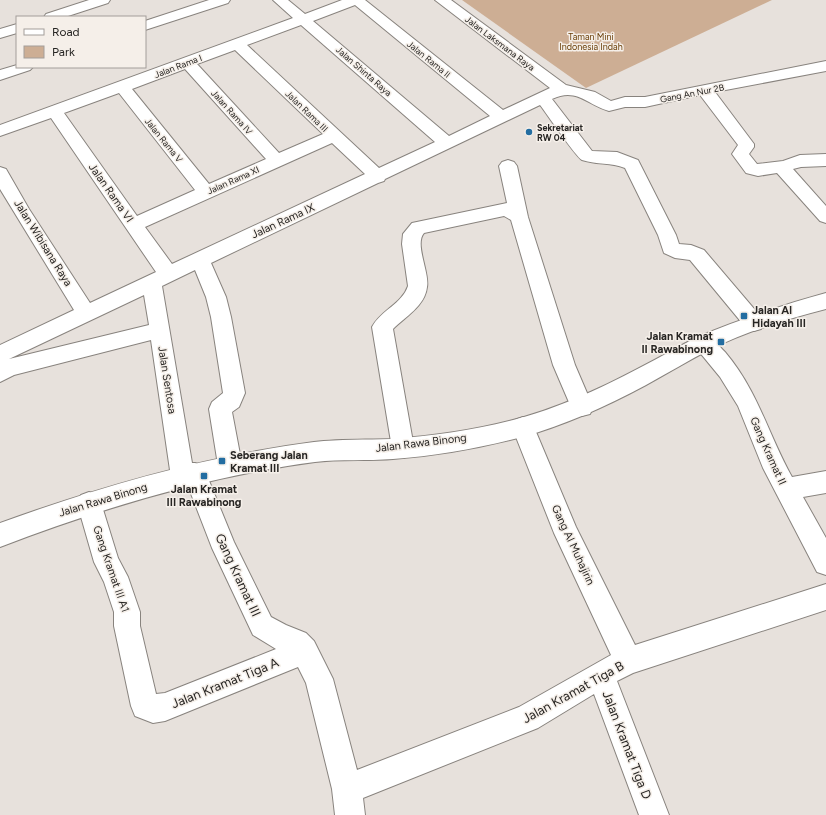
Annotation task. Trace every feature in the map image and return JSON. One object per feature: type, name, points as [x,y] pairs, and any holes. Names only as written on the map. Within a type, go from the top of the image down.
[{"type":"street","points":[[54,16],[103,0]]},
{"type":"street","points":[[146,26],[223,0]]},
{"type":"street","name":"Jalan Shinta Raya","points":[[280,0],[447,143]]},
{"type":"street","name":"Jalan Rama I","points":[[0,131],[356,0]]},
{"type":"street","name":"Jalan Rama II","points":[[356,0],[501,118]]},
{"type":"street","name":"Jalan Laksmana Raya","points":[[442,0],[560,88]]},
{"type":"street","points":[[0,33],[16,28]]},
{"type":"street","name":"Jalan Rama III","points":[[237,44],[378,177]]},
{"type":"street","name":"Jalan Rama IV","points":[[188,63],[276,161]]},
{"type":"street","name":"Gang An Nur 2B","points":[[560,88],[589,95],[609,106],[625,102],[645,102],[826,66]]},
{"type":"street","points":[[0,75],[22,68]]},
{"type":"street","name":"Jalan Rama V","points":[[122,87],[206,192]]},
{"type":"street","name":"Jalan Rama IX","points":[[0,354],[378,177],[543,98],[560,88]]},
{"type":"street","points":[[705,90],[746,144],[746,147],[740,154],[752,169],[758,170],[784,166],[800,161],[826,160]]},
{"type":"street","points":[[543,98],[586,155],[597,158],[617,158],[632,164],[667,235],[671,248],[691,252],[697,255],[754,323]]},
{"type":"street","name":"Jalan Rama VI","points":[[54,112],[132,225],[160,279]]},
{"type":"street","name":"Jalan Rama XI","points":[[132,225],[333,136]]},
{"type":"street","points":[[508,166],[519,217],[564,366],[582,407]]},
{"type":"street","points":[[784,166],[785,172],[826,217]]},
{"type":"street","name":"Jalan Wibisana Raya","points":[[0,173],[22,212],[87,314]]},
{"type":"street","points":[[403,448],[382,329],[383,326],[414,298],[418,286],[411,244],[412,234],[418,228],[507,209],[519,217]]},
{"type":"street","points":[[200,260],[216,297],[221,316],[234,393],[231,400],[220,409],[230,466]]},
{"type":"street","name":"Jalan Sentosa","points":[[160,279],[160,330],[189,475]]},
{"type":"street","name":"Jalan Rawa Binong","points":[[0,534],[89,503],[189,475],[230,466],[317,452],[403,448],[474,437],[523,427],[582,407],[615,392],[704,343],[754,323],[826,301]]},
{"type":"street","points":[[0,372],[8,368],[160,330]]},
{"type":"street","name":"Gang Kramat II","points":[[704,343],[728,371],[748,404],[771,461],[826,563]]},
{"type":"street","name":"Gang Al Muhajirin","points":[[523,427],[566,533],[628,661]]},
{"type":"street","name":"Gang Kramat III","points":[[189,475],[262,626],[280,637],[297,642],[304,651],[319,679],[347,789],[350,815]]},
{"type":"street","points":[[785,489],[826,482]]},
{"type":"street","name":"Gang Kramat III A1","points":[[89,503],[106,562],[115,577],[127,612],[127,626],[145,706]]},
{"type":"street","name":"Jalan Kramat Tiga B","points":[[347,789],[528,718],[600,675],[628,661],[826,597]]},
{"type":"street","name":"Jalan Kramat Tiga A","points":[[145,706],[153,709],[165,707],[304,651]]},
{"type":"street","name":"Jalan Kramat Tiga D","points":[[600,675],[654,815]]},
{"type":"green space","name":"Taman Mini Indonesia Indah","points":[[462,0],[772,0],[586,88]]},
{"type":"place","name":"Sekretariat RW 04","points":[[529,132]]},
{"type":"place","name":"Jalan Al Hidayah III","points":[[744,316]]},
{"type":"place","name":"Jalan Kramat II Rawabinong","points":[[721,342]]},
{"type":"place","name":"Seberang Jalan Kramat III","points":[[222,461]]},
{"type":"place","name":"Jalan Kramat III Rawabinong","points":[[204,476]]}]
